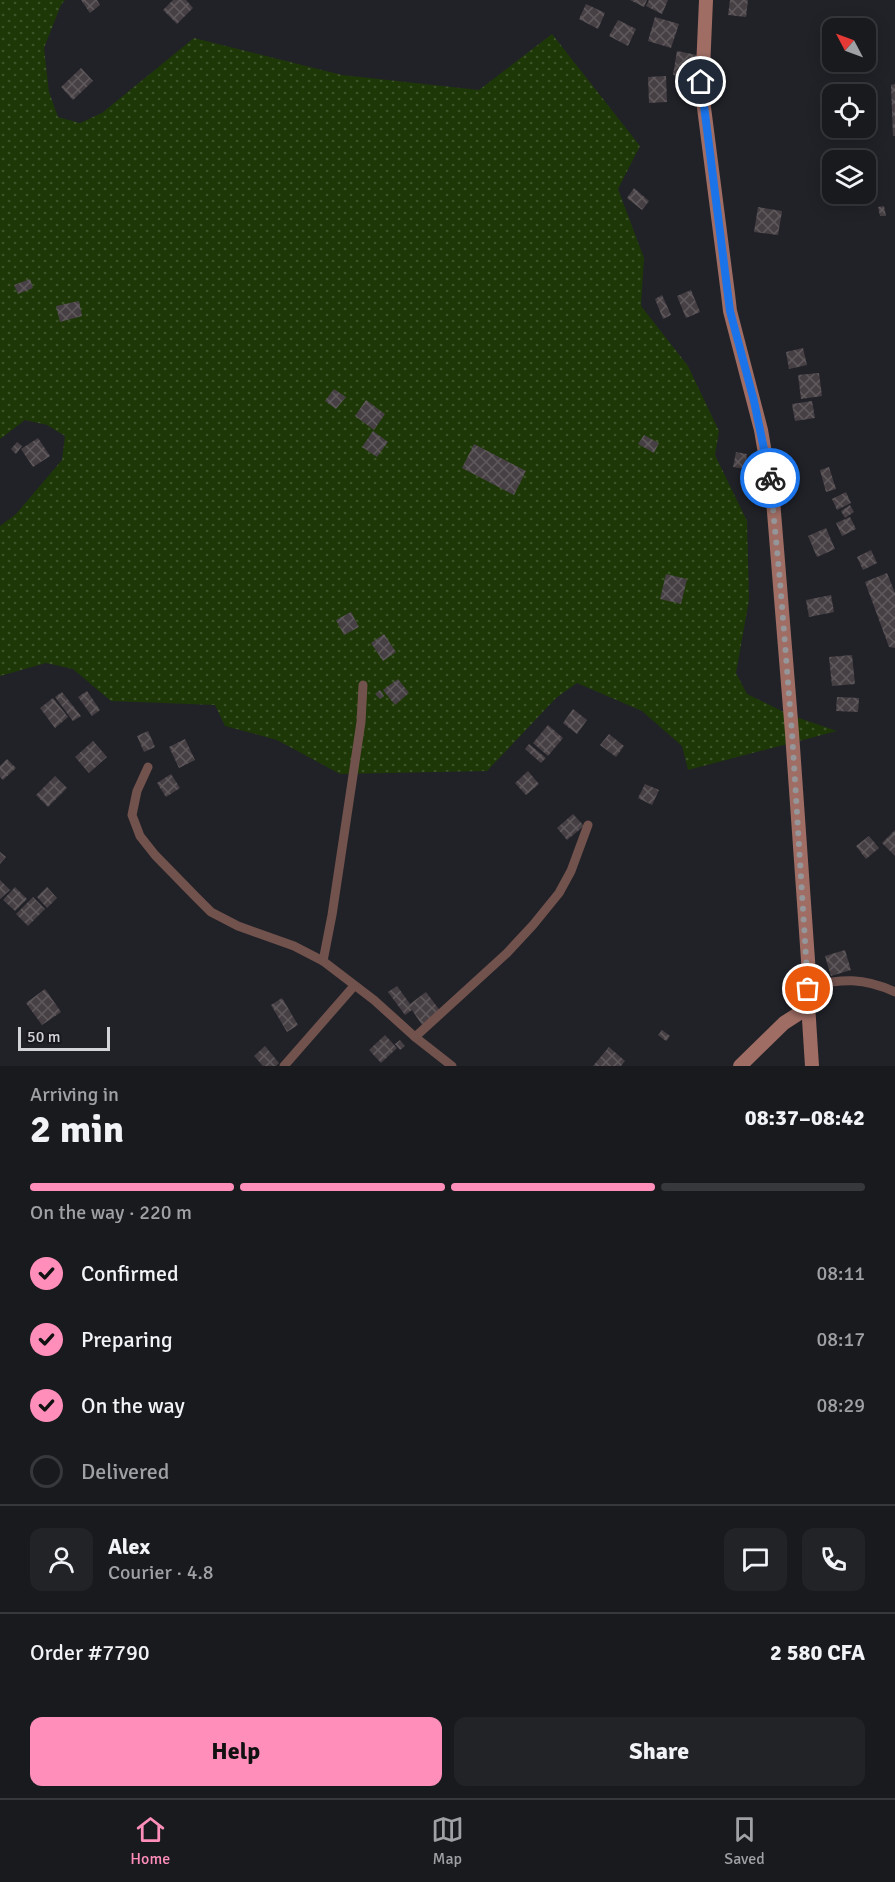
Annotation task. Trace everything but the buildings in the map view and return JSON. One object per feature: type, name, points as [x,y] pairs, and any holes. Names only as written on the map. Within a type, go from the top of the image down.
[{"type":"street","points":[[706,0],[702,92],[730,311],[761,430],[773,500],[792,733],[812,1066]]},
{"type":"street","points":[[323,961],[361,722],[363,685]]},
{"type":"street","points":[[148,767],[137,791],[132,815],[140,836],[155,855],[212,912],[238,926],[294,946],[323,961],[374,1000],[452,1066]]},
{"type":"street","points":[[415,1037],[501,958],[533,925],[559,892],[571,871],[588,825]]},
{"type":"street","points":[[808,986],[855,980],[875,983],[895,992]]},
{"type":"street","points":[[284,1066],[354,986]]},
{"type":"street","points":[[740,1066],[784,1023],[808,1007]]},
{"type":"green space","points":[[0,0],[65,0],[44,48],[49,92],[58,117],[80,123],[102,113],[194,38],[342,75],[479,90],[552,34],[640,146],[618,189],[644,258],[641,306],[688,366],[719,431],[715,455],[747,521],[749,600],[736,673],[747,694],[790,715],[837,731],[688,770],[682,746],[642,711],[577,683],[556,698],[487,771],[340,774],[277,740],[225,726],[215,705],[111,701],[73,669],[46,663],[0,676],[0,526],[16,514],[62,460],[65,436],[47,425],[25,420],[0,439]]},
{"type":"way so far","points":[[770,478],[792,733],[808,989]]},
{"type":"route","points":[[701,82],[730,311],[745,363],[770,478]]}]
